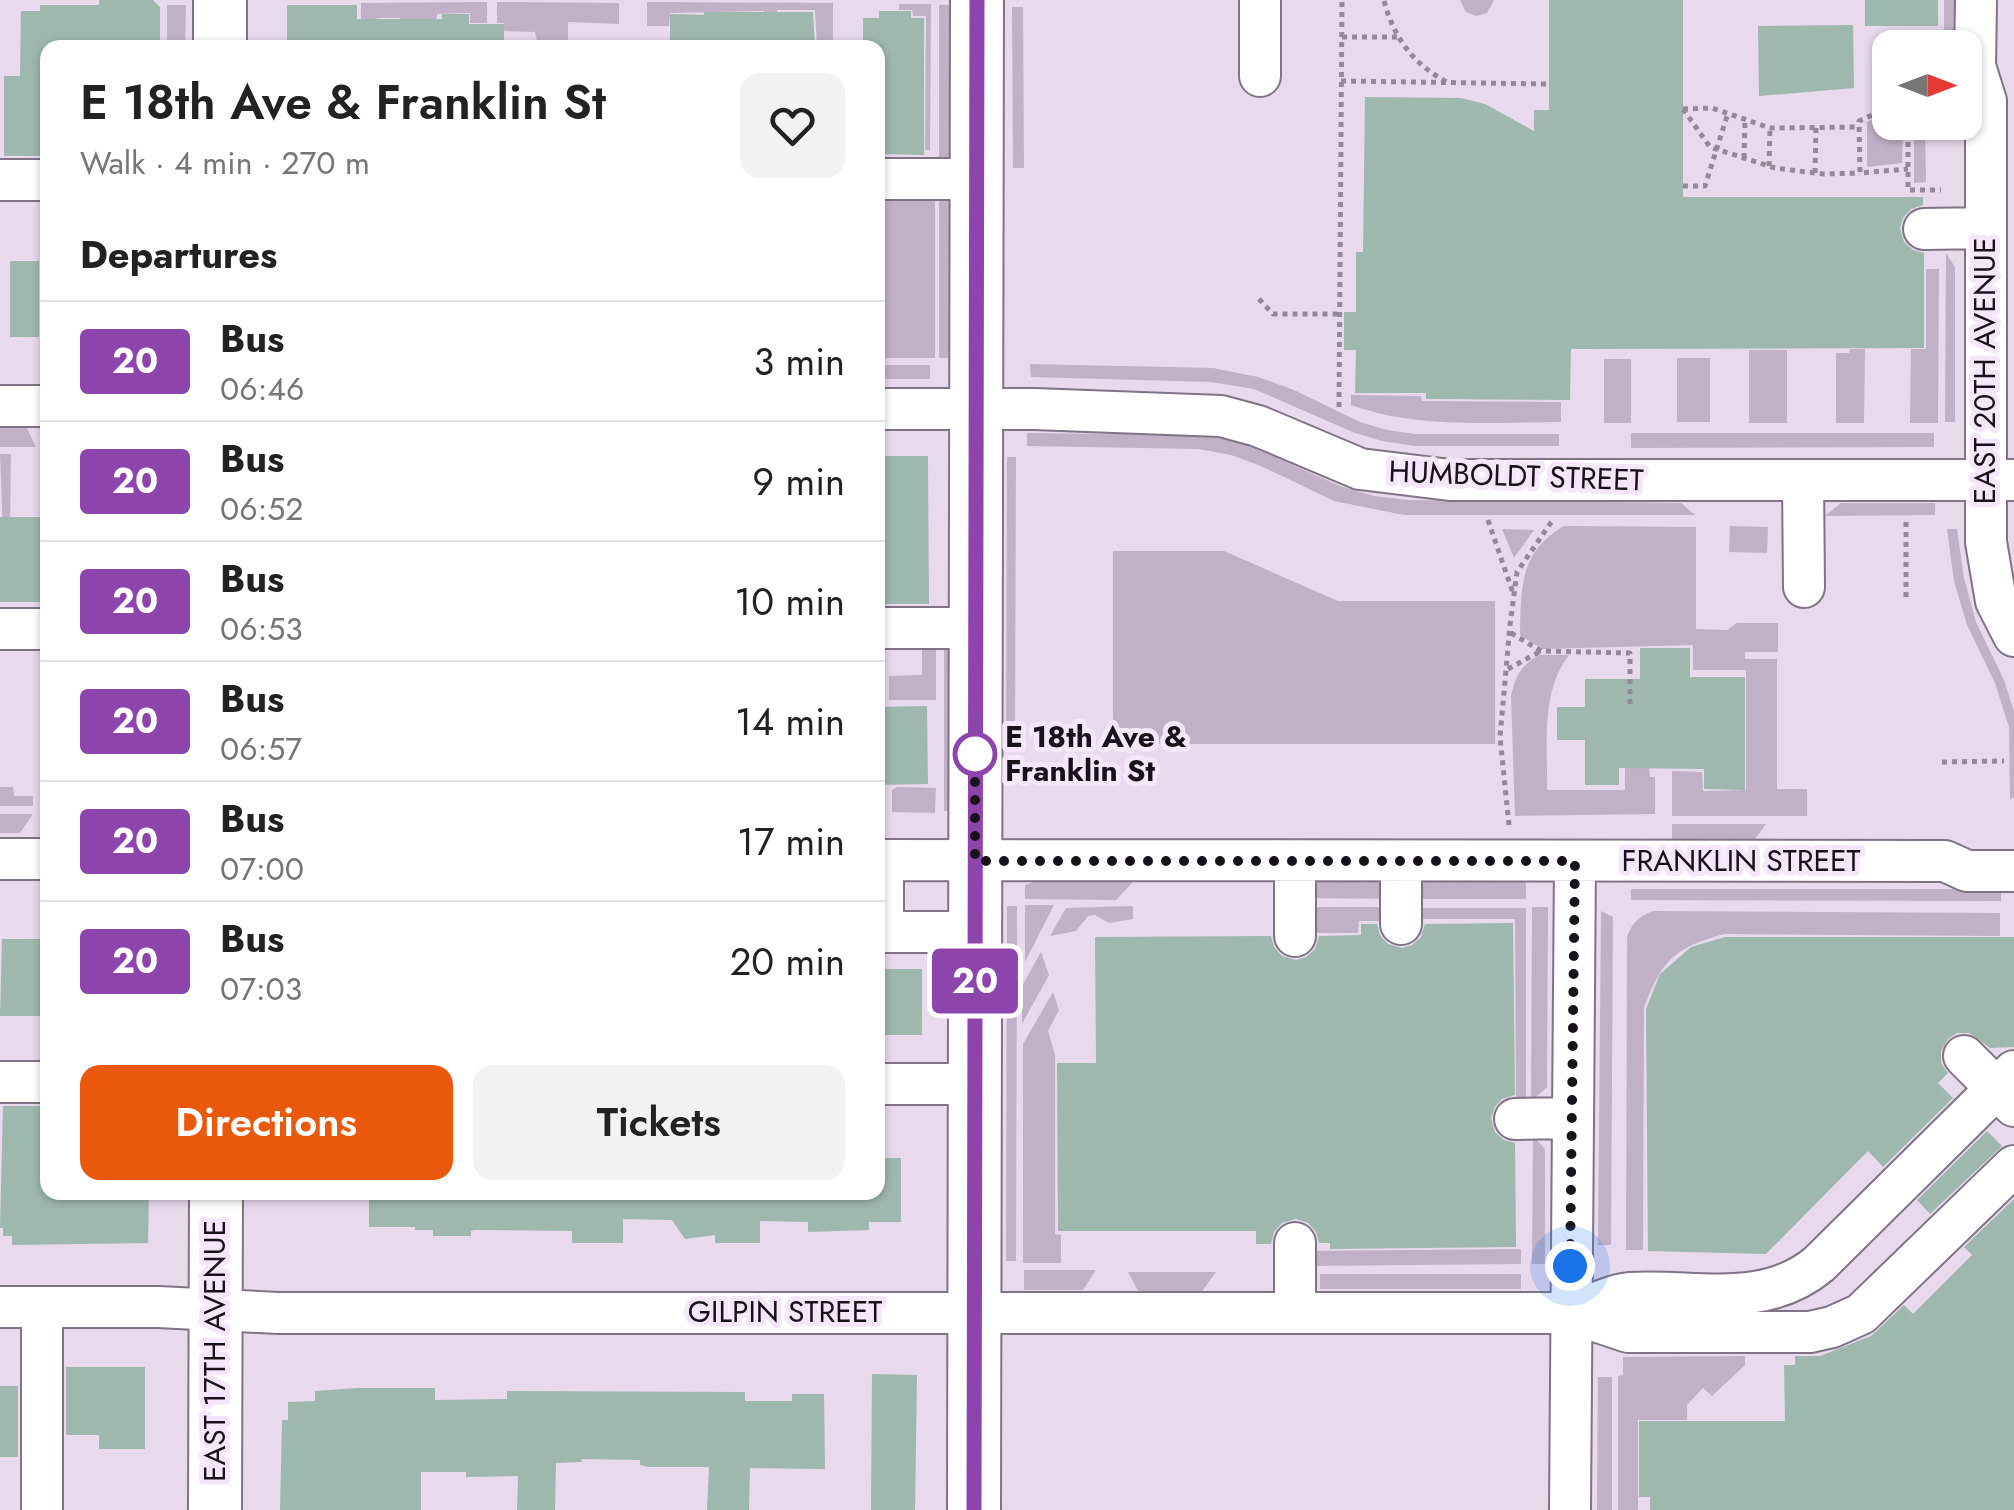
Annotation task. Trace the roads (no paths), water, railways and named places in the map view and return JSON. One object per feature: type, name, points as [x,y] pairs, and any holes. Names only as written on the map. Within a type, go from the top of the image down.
[{"type":"main road","points":[[220,0],[220,40]]},
{"type":"main road","points":[[974,1510],[977,0]]},
{"type":"main road","name":"EAST 17TH AVENUE","points":[[215,1510],[216,1200]]},
{"type":"street","points":[[1260,0],[1260,76]]},
{"type":"street","name":"EAST 20TH AVENUE","points":[[1976,0],[1975,66],[1986,101],[1985,238],[1999,480],[1989,571],[1996,601],[2014,636]]},
{"type":"street","name":"EAST 20TH AVENUE","points":[[1986,101],[1999,67],[1999,0]]},
{"type":"street","points":[[885,179],[976,179]]},
{"type":"street","points":[[0,180],[40,180]]},
{"type":"street","points":[[1924,238],[1985,238]]},
{"type":"street","points":[[0,406],[40,406]]},
{"type":"street","name":"HUMBOLDT STREET","points":[[885,409],[1221,416],[1258,426],[1360,469],[1450,480],[1999,480]]},
{"type":"street","points":[[1811,480],[1812,586]]},
{"type":"street","points":[[885,628],[976,628]]},
{"type":"street","points":[[0,629],[40,629]]},
{"type":"street","name":"FRANKLIN STREET","points":[[1945,862],[1967,847],[2014,847]]},
{"type":"street","points":[[0,859],[40,859]]},
{"type":"street","name":"FRANKLIN STREET","points":[[885,860],[1945,862],[1967,871],[2014,871]]},
{"type":"street","points":[[1295,861],[1295,936]]},
{"type":"street","points":[[1401,861],[1401,924]]},
{"type":"street","points":[[1570,1510],[1575,861]]},
{"type":"street","points":[[885,932],[975,932]]},
{"type":"street","points":[[1570,1313],[1626,1293],[1749,1294],[1784,1288],[1819,1264],[2008,1089],[1964,1056]]},
{"type":"street","points":[[0,1082],[40,1082]]},
{"type":"street","points":[[885,1084],[974,1084]]},
{"type":"street","points":[[1515,1119],[1571,1118]]},
{"type":"street","points":[[1570,1313],[1628,1332],[1810,1332],[1832,1328],[1860,1314],[2014,1166]]},
{"type":"street","points":[[1295,1244],[1295,1312]]},
{"type":"street","points":[[42,1307],[42,1510]]},
{"type":"street","name":"GILPIN STREET","points":[[0,1308],[278,1313],[1570,1313]]},
{"type":"place","name":"E 18th Ave & Franklin St","points":[[975,754]]}]
